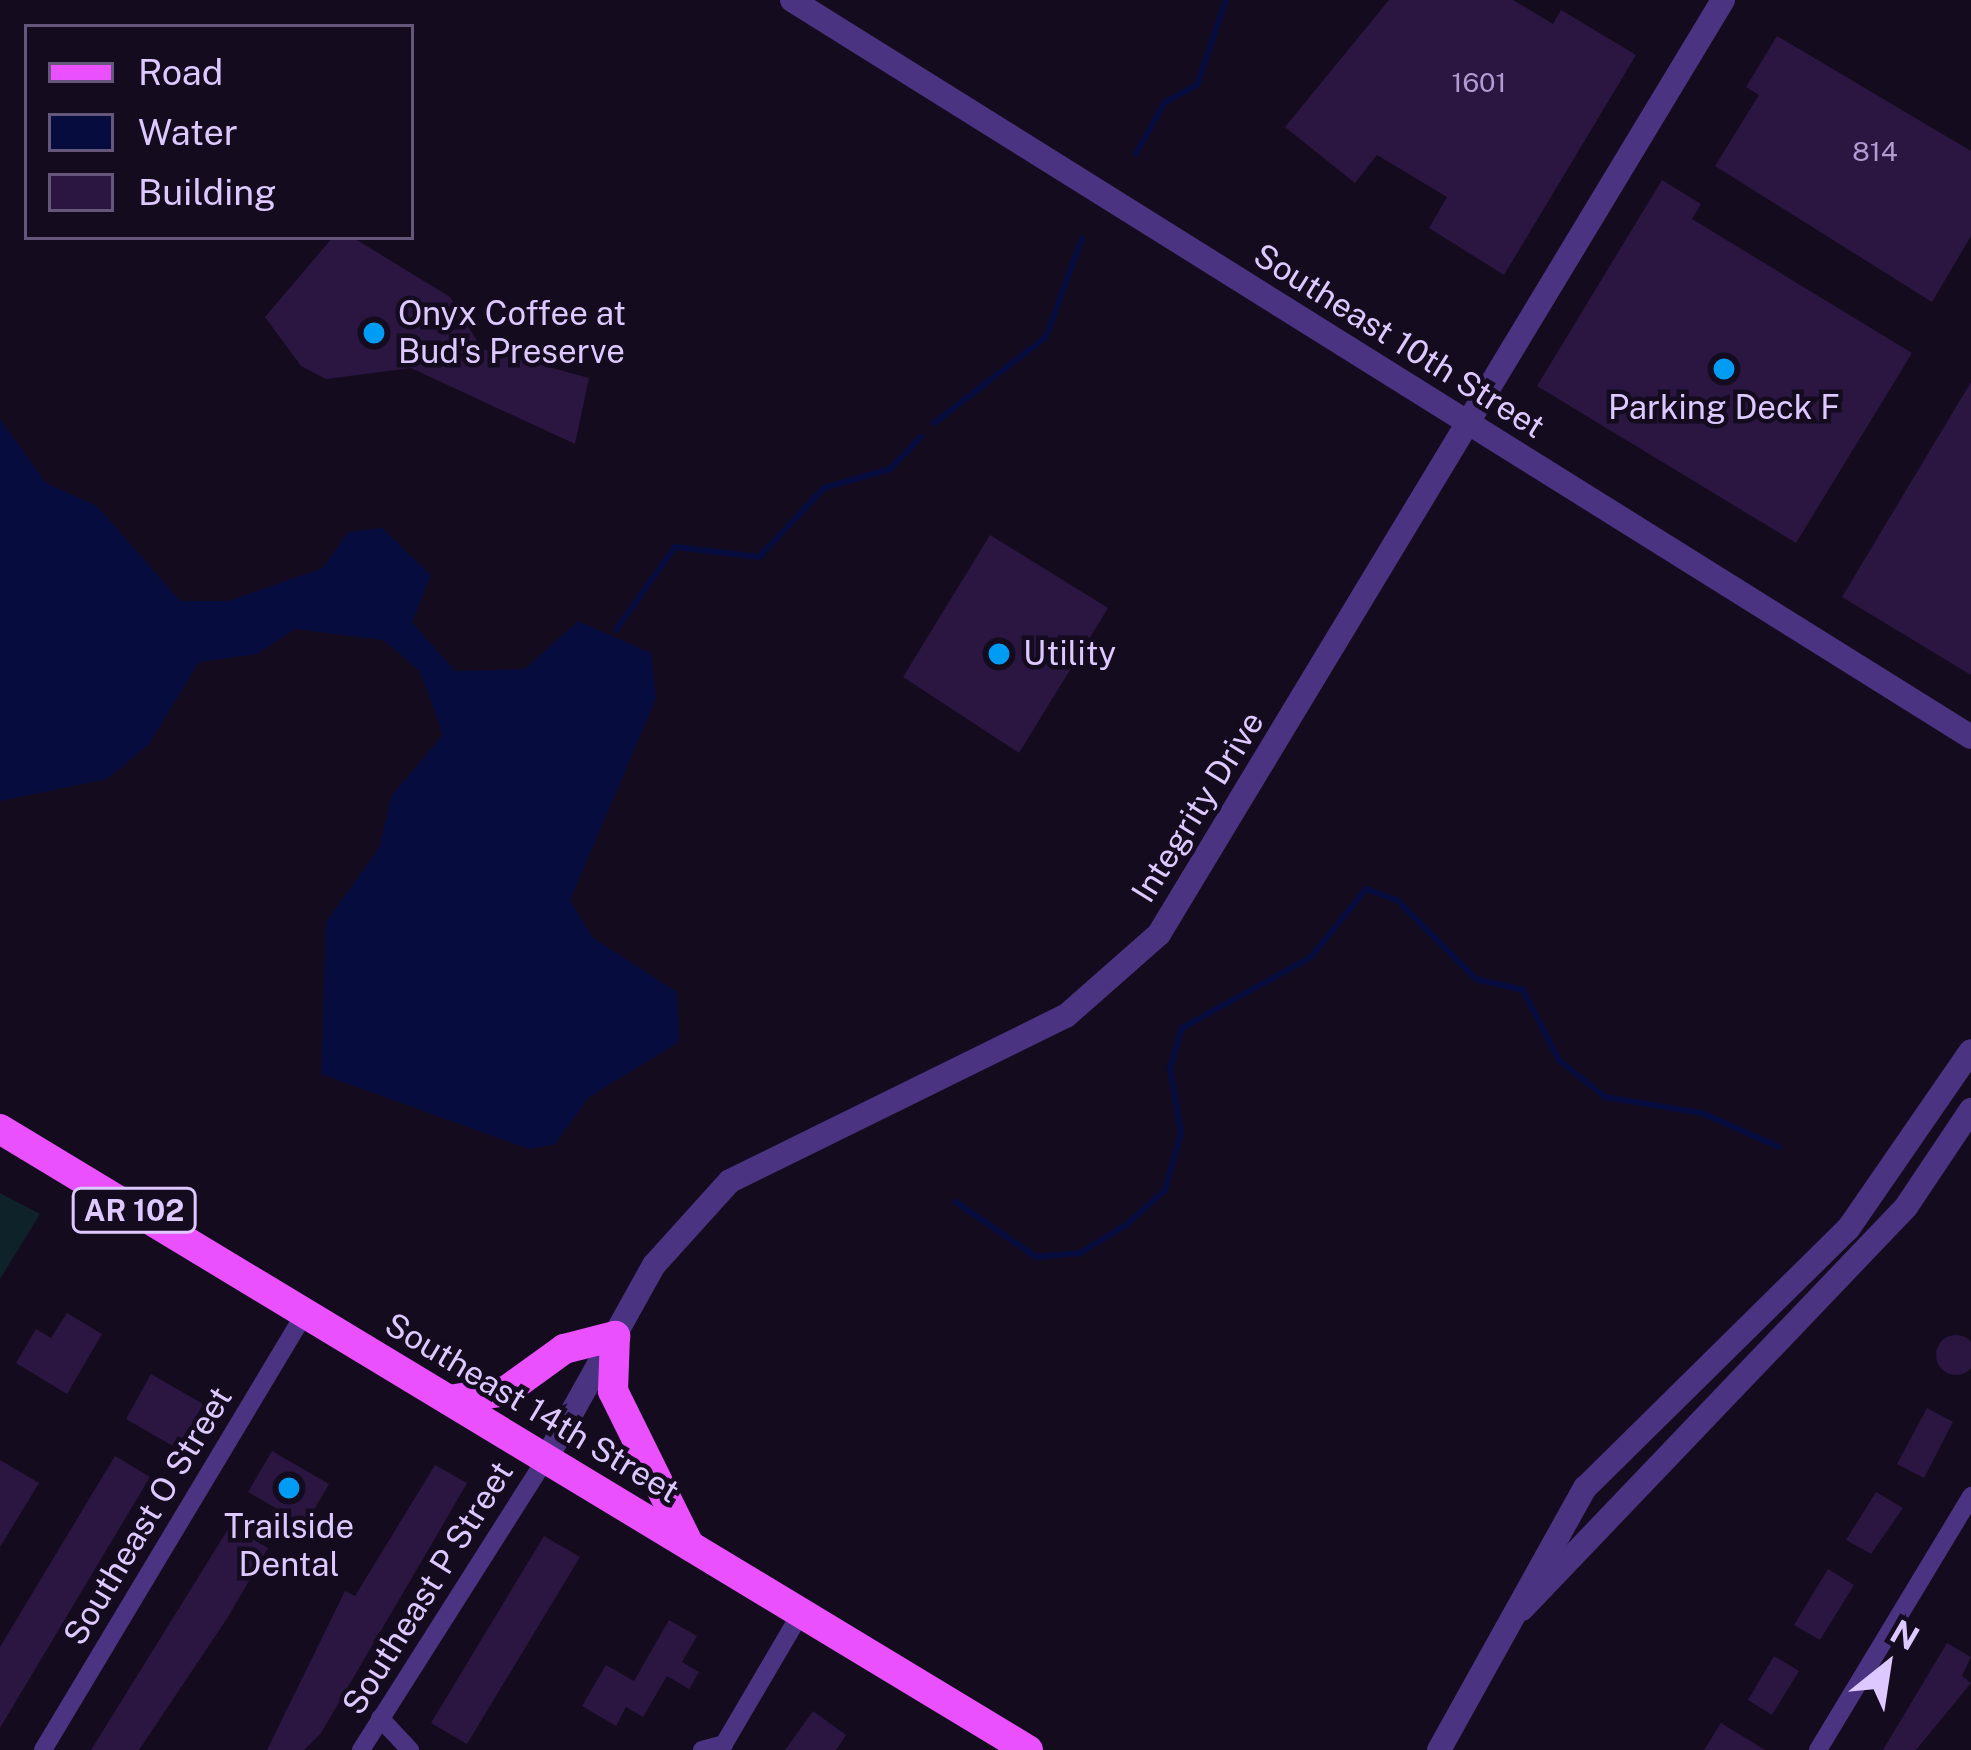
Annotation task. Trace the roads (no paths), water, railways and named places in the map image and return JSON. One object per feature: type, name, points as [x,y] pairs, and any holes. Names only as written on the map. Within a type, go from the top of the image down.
[{"type":"main road","name":"Southeast 14th Street","points":[[0,1129],[1028,1750]]},
{"type":"main road","points":[[449,1400],[506,1391],[564,1349],[615,1336],[613,1391],[689,1545]]},
{"type":"street","name":"Southeast 10th Street","points":[[792,0],[1971,737]]},
{"type":"street","name":"Integrity Drive","points":[[546,1459],[676,1233],[730,1181],[1066,1016],[1131,964],[1469,424],[1724,0]]},
{"type":"street","points":[[1522,1609],[1537,1556],[1585,1488],[1848,1229],[1971,1052]]},
{"type":"street","points":[[1439,1750],[1522,1609],[1906,1207],[1971,1110]]},
{"type":"street","name":"Southeast O Street","points":[[43,1750],[305,1313]]},
{"type":"street","name":"Southeast P Street","points":[[361,1750],[546,1459]]},
{"type":"street","points":[[1818,1750],[1971,1496]]},
{"type":"street","points":[[702,1750],[724,1744],[801,1613]]},
{"type":"street","points":[[380,1718],[410,1750]]},
{"type":"water","points":[[0,419],[46,483],[97,506],[180,601],[228,601],[323,568],[348,532],[382,528],[431,575],[412,622],[455,671],[525,669],[578,621],[651,653],[656,699],[570,900],[593,938],[677,992],[679,1042],[589,1097],[555,1144],[529,1149],[321,1074],[326,922],[379,848],[392,795],[443,735],[420,671],[383,640],[295,629],[257,654],[199,662],[149,744],[107,779],[0,801]]},
{"type":"waterway","points":[[1136,154],[1164,103],[1197,85],[1226,0]]},
{"type":"waterway","points":[[934,423],[1046,337],[1082,238]]},
{"type":"waterway","points":[[616,630],[675,547],[759,557],[824,488],[890,469],[921,437]]},
{"type":"waterway","points":[[956,1202],[1036,1257],[1080,1253],[1126,1225],[1165,1190],[1181,1133],[1170,1068],[1182,1028],[1311,957],[1366,889],[1397,900],[1476,979],[1523,990],[1559,1060],[1605,1097],[1702,1113],[1779,1147]]},
{"type":"place","name":"Onyx Coffee at Bud's Preserve","points":[[374,333]]},
{"type":"place","name":"Parking Deck F","points":[[1724,369]]},
{"type":"place","name":"Utility","points":[[999,654]]},
{"type":"place","name":"Trailside Dental","points":[[289,1488]]}]
